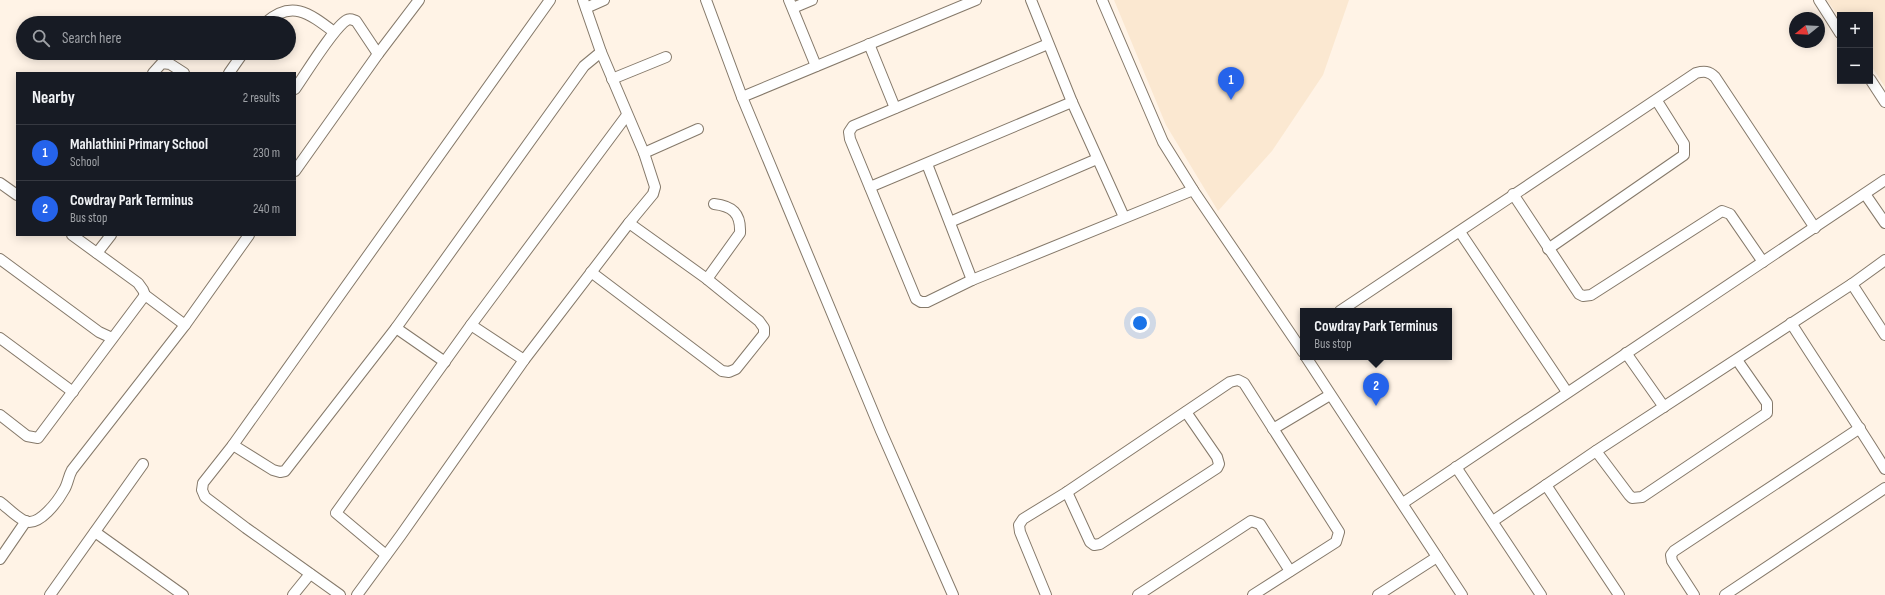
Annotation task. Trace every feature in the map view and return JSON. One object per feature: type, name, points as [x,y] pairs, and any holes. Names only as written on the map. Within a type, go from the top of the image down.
[{"type":"street","points":[[296,170],[378,54],[419,0]]},
{"type":"street","points":[[340,595],[205,497],[202,490],[203,483],[233,445],[550,0]]},
{"type":"street","points":[[357,595],[524,360],[628,222],[653,194],[655,186],[644,153],[601,52],[585,4],[604,0]]},
{"type":"street","points":[[706,0],[742,97],[881,431],[953,595]]},
{"type":"street","points":[[812,0],[791,4],[816,66]]},
{"type":"street","points":[[742,97],[869,44],[964,2],[976,0]]},
{"type":"street","points":[[1031,0],[1072,102],[1124,218]]},
{"type":"street","points":[[1102,0],[1157,130],[1194,190],[1299,338]]},
{"type":"street","points":[[1818,0],[1837,28]]},
{"type":"street","points":[[270,16],[279,7],[288,4],[297,4],[334,32]]},
{"type":"street","points":[[296,87],[334,32],[346,20],[350,19],[356,21],[378,54]]},
{"type":"street","points":[[869,44],[895,108]]},
{"type":"street","points":[[1048,44],[852,126],[849,132],[850,139],[916,299],[921,302],[927,302],[972,280],[1194,190]]},
{"type":"street","points":[[233,445],[273,470],[280,472],[285,471],[396,328],[584,66],[601,52]]},
{"type":"street","points":[[612,78],[666,57]]},
{"type":"street","points":[[230,72],[239,60]]},
{"type":"street","points":[[154,72],[162,63],[170,64],[182,72]]},
{"type":"street","points":[[1345,308],[1460,232],[1513,194],[1657,101],[1696,73],[1710,73],[1715,77],[1815,228]]},
{"type":"street","points":[[1873,84],[1885,102]]},
{"type":"street","points":[[1548,249],[1684,155],[1684,144],[1657,101]]},
{"type":"street","points":[[870,187],[1072,102]]},
{"type":"street","points":[[386,555],[336,513],[471,325],[627,115]]},
{"type":"street","points":[[644,153],[698,129]]},
{"type":"street","points":[[950,222],[1097,159]]},
{"type":"street","points":[[927,164],[972,280]]},
{"type":"street","points":[[1403,503],[1885,180]]},
{"type":"street","points":[[0,183],[16,194]]},
{"type":"street","points":[[1513,194],[1548,249],[1579,294],[1583,296],[1588,296],[1718,213],[1727,212],[1730,214],[1763,262]]},
{"type":"street","points":[[1865,194],[1885,223]]},
{"type":"street","points":[[708,280],[740,233],[741,225],[733,209],[724,205],[714,204]]},
{"type":"street","points":[[591,272],[722,371],[729,372],[736,369],[764,334],[764,328],[759,321],[708,280],[628,222]]},
{"type":"street","points":[[1460,232],[1567,392]]},
{"type":"street","points":[[73,236],[138,283],[145,295],[185,325]]},
{"type":"street","points":[[97,253],[110,236]]},
{"type":"street","points":[[0,502],[26,522],[41,519],[60,498],[72,470],[185,325],[248,236]]},
{"type":"street","points":[[0,259],[100,332],[112,338]]},
{"type":"street","points":[[1493,521],[1664,406],[1852,284],[1885,260]]},
{"type":"street","points":[[1852,284],[1885,335]]},
{"type":"street","points":[[0,415],[28,436],[38,438],[145,295]]},
{"type":"street","points":[[1791,323],[1885,469]]},
{"type":"street","points":[[471,325],[524,360]]},
{"type":"street","points":[[396,328],[445,362]]},
{"type":"street","points":[[0,338],[73,392]]},
{"type":"street","points":[[1626,353],[1664,406]]},
{"type":"street","points":[[1308,360],[1462,595]]},
{"type":"street","points":[[1596,451],[1632,498],[1642,497],[1767,413],[1767,403],[1737,360]]},
{"type":"street","points":[[1046,595],[1020,532],[1019,525],[1023,518],[1067,492],[1230,382],[1238,380],[1244,383],[1339,532],[1336,542],[1253,595]]},
{"type":"street","points":[[1273,429],[1330,395]]},
{"type":"street","points":[[1067,492],[1090,542],[1094,545],[1100,544],[1217,468],[1220,464],[1217,457],[1186,412]]},
{"type":"street","points":[[1694,595],[1672,561],[1671,555],[1860,428]]},
{"type":"street","points":[[50,595],[143,464]]},
{"type":"street","points":[[1456,467],[1541,595]]},
{"type":"street","points":[[1546,485],[1619,595]]},
{"type":"street","points":[[1725,595],[1885,488]]},
{"type":"street","points":[[0,559],[26,522]]},
{"type":"street","points":[[1138,595],[1251,522],[1260,524],[1290,571]]},
{"type":"street","points":[[95,532],[182,595]]},
{"type":"street","points":[[1382,594],[1437,557]]},
{"type":"street","points":[[293,595],[310,574]]},
{"type":"shaded area","points":[[1114,0],[1349,0],[1323,75],[1272,151],[1218,211],[1166,125]]},
{"type":"shaded area","points":[[1827,0],[1885,0],[1885,87],[1873,69],[1873,12],[1837,12],[1837,15]]},
{"type":"place","name":"Mahlathini Primary School","points":[[1231,100]]},
{"type":"place","name":"Cowdray Park Terminus","points":[[1376,406]]}]
